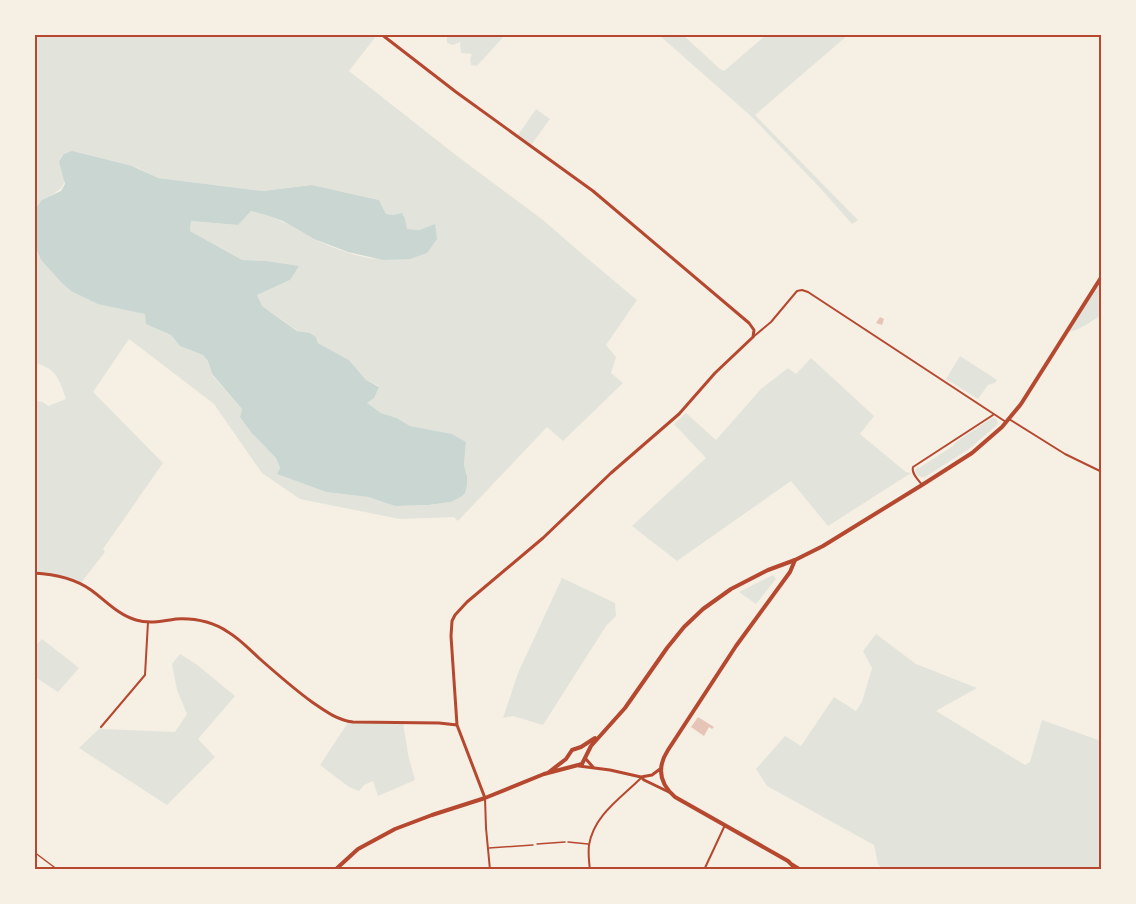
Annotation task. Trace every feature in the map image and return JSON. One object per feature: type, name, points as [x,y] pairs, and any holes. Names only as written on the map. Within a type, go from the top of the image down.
[{"type":"main road","points":[[335,870],[358,849],[388,832],[485,798],[544,774],[583,763],[591,746],[625,708],[676,637],[703,609],[731,589],[823,546],[922,485],[972,453],[1008,421],[1021,405],[1101,276]]},
{"type":"main road","points":[[795,560],[790,572],[736,646],[668,750],[660,769],[663,783],[671,793],[788,861],[797,870]]},
{"type":"main road","points":[[544,774],[562,762],[575,749],[601,734]]},
{"type":"main road","points":[[575,749],[581,751],[585,757]]},
{"type":"main road","points":[[568,756],[569,761],[576,766]]},
{"type":"street","points":[[381,34],[456,92],[593,191],[749,323],[754,330],[753,337]]},
{"type":"street","points":[[490,870],[485,798],[457,726],[451,636],[452,621],[455,615],[674,418],[715,373],[771,322],[796,291],[808,292],[994,414],[1101,472]]},
{"type":"street","points":[[922,485],[913,473],[913,467],[994,414]]},
{"type":"street","points":[[34,573],[52,574],[75,581],[124,615],[135,620],[148,622],[188,619],[200,620],[220,627],[238,639],[304,697],[340,719],[353,722],[439,723],[457,726]]},
{"type":"street","points":[[101,727],[145,675],[148,622]]},
{"type":"street","points":[[585,757],[595,768]]},
{"type":"street","points":[[576,766],[641,777],[652,775],[660,769]]},
{"type":"street","points":[[641,777],[671,793]]},
{"type":"street","points":[[590,870],[589,844],[596,825],[641,777]]},
{"type":"street","points":[[704,870],[725,825]]},
{"type":"street","points":[[788,861],[803,870]]},
{"type":"lane","points":[[568,842],[589,844]]},
{"type":"lane","points":[[488,848],[533,845]]},
{"type":"path","points":[[533,845],[568,842]]},
{"type":"path","points":[[34,852],[58,870]]},
{"type":"shaded area","points":[[447,34],[505,35],[477,66],[471,65],[472,54],[461,53],[460,42],[453,45],[447,43]]},
{"type":"shaded area","points":[[35,35],[377,35],[349,71],[543,220],[637,300],[606,345],[616,357],[611,373],[623,383],[563,441],[547,427],[458,521],[454,517],[400,519],[300,499],[262,473],[214,404],[129,339],[93,392],[163,463],[103,549],[105,552],[80,584],[64,577],[35,573],[35,401],[43,402],[48,406],[66,399],[53,372],[35,363],[34,247],[41,260],[61,282],[130,310],[146,314],[147,324],[171,335],[180,346],[203,355],[208,361],[212,375],[242,409],[240,417],[276,458],[280,468],[277,474],[326,492],[368,497],[395,506],[451,502],[467,476],[464,465],[466,442],[452,434],[410,426],[397,418],[381,413],[367,403],[379,386],[366,380],[349,360],[318,343],[316,337],[310,333],[298,331],[262,306],[257,295],[290,280],[298,266],[242,260],[190,231],[191,221],[238,225],[250,211],[277,219],[314,239],[343,251],[374,259],[394,259],[420,230],[406,229],[405,219],[386,214],[379,200],[312,185],[263,191],[158,178],[135,167],[116,164],[60,166],[64,179],[62,187],[35,209]]},
{"type":"shaded area","points":[[659,35],[683,35],[724,71],[766,35],[848,35],[755,115],[858,220],[852,224],[752,117]]},
{"type":"shaded area","points":[[536,109],[550,119],[531,145],[518,135]]},
{"type":"shaded area","points":[[72,151],[132,166],[158,178],[263,191],[312,185],[379,200],[386,214],[402,213],[407,229],[420,230],[435,224],[437,239],[427,253],[410,259],[383,260],[348,252],[314,239],[283,221],[251,211],[238,225],[191,221],[190,231],[242,260],[299,266],[290,280],[257,295],[262,306],[297,331],[310,333],[316,337],[318,343],[349,360],[366,380],[379,387],[374,398],[367,403],[381,413],[397,418],[410,426],[452,434],[466,442],[464,465],[467,485],[465,493],[451,502],[395,506],[368,497],[326,492],[277,474],[280,468],[276,458],[240,417],[242,409],[212,374],[208,361],[203,355],[180,346],[171,335],[146,324],[145,314],[98,304],[71,291],[41,260],[35,247],[35,209],[42,200],[61,191],[65,184],[59,162],[64,154]]},
{"type":"shaded area","points":[[1101,276],[1101,315],[1081,328],[1067,332]]},
{"type":"shaded area","points":[[960,356],[997,380],[988,385],[978,399],[946,379]]},
{"type":"shaded area","points":[[811,358],[874,416],[860,434],[906,472],[911,473],[828,526],[791,481],[677,561],[632,526],[706,458],[674,424],[686,413],[716,440],[761,389],[788,368],[796,374]]},
{"type":"shaded area","points":[[992,418],[997,420],[998,424],[969,449],[925,477],[917,475],[915,470],[918,466],[919,468],[953,446]]},
{"type":"shaded area","points":[[773,575],[776,579],[756,604],[739,592]]},
{"type":"shaded area","points":[[562,578],[615,603],[616,616],[606,626],[543,725],[513,716],[503,718],[518,673]]},
{"type":"shaded area","points":[[876,634],[916,664],[977,688],[936,711],[1025,765],[1030,762],[1042,720],[1101,741],[1101,869],[882,869],[878,864],[874,845],[767,786],[756,769],[785,736],[801,746],[834,697],[856,711],[862,702],[872,668],[863,651]]},
{"type":"shaded area","points":[[42,639],[79,668],[58,692],[35,677],[35,646]]},
{"type":"shaded area","points":[[180,654],[235,696],[198,739],[215,757],[167,805],[79,748],[101,727],[103,729],[175,732],[187,714],[177,690],[172,664]]},
{"type":"shaded area","points":[[347,721],[403,722],[415,780],[378,796],[373,781],[364,785],[359,791],[349,787],[320,765]]},
{"type":"building","points":[[880,317],[884,319],[882,325],[876,323]]},
{"type":"building","points":[[698,717],[714,727],[712,729],[709,727],[704,736],[691,727]]}]
